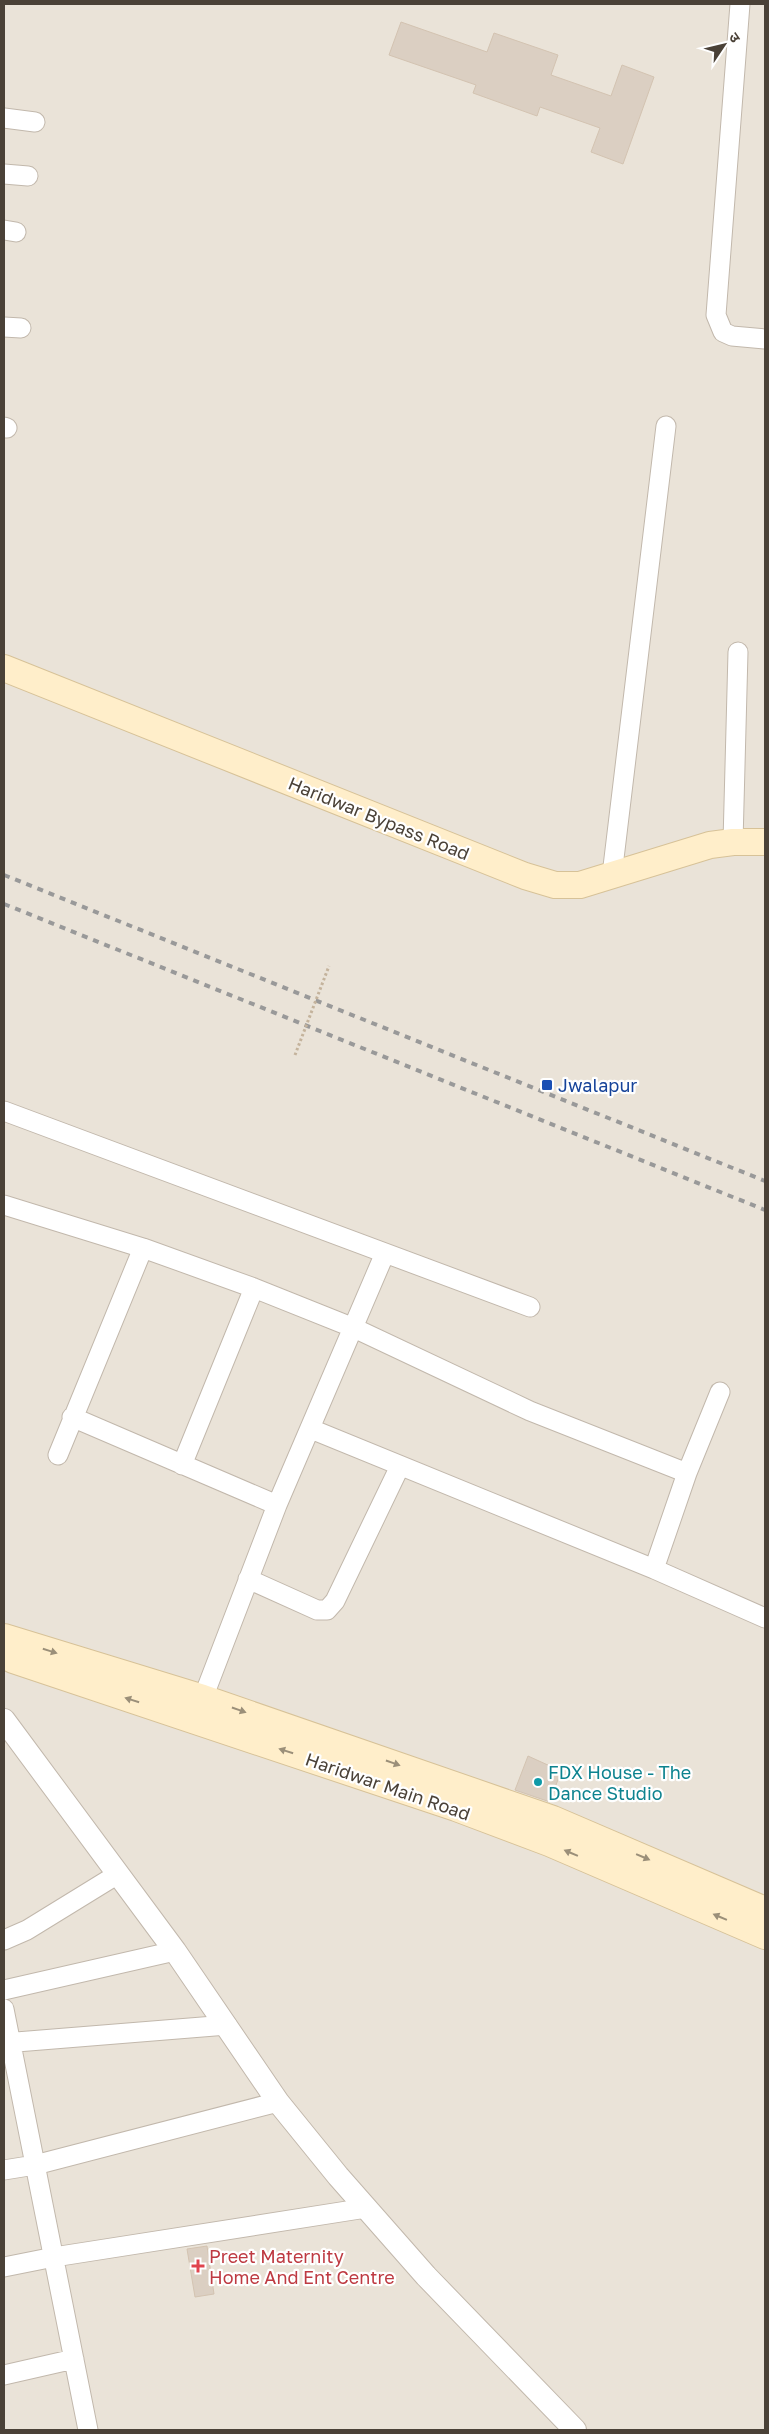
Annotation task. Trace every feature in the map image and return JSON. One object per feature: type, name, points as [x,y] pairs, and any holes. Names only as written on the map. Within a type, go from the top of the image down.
[{"type":"main road","name":"Haridwar Bypass Road","points":[[4,668],[525,876],[554,885],[580,885],[710,845],[733,842],[765,842]]},
{"type":"main road","name":"Haridwar Main Road","points":[[4,1637],[203,1698],[553,1819],[765,1910]]},
{"type":"main road","name":"Haridwar Main Road","points":[[4,1655],[13,1660],[456,1808],[549,1844],[765,1936]]},
{"type":"street","points":[[740,4],[716,315],[724,332],[732,336],[765,339]]},
{"type":"street","points":[[4,118],[35,122]]},
{"type":"street","points":[[4,174],[28,176]]},
{"type":"street","points":[[612,875],[666,426]]},
{"type":"street","points":[[733,842],[738,652]]},
{"type":"street","points":[[4,1111],[530,1306]]},
{"type":"street","points":[[4,1205],[143,1248],[254,1288],[354,1328],[530,1411],[687,1473]]},
{"type":"street","points":[[58,1455],[143,1248]]},
{"type":"street","points":[[203,1698],[277,1505],[311,1430],[385,1253]]},
{"type":"street","points":[[182,1465],[254,1288]]},
{"type":"street","points":[[654,1569],[687,1473],[720,1392]]},
{"type":"street","points":[[72,1417],[277,1505]]},
{"type":"street","points":[[311,1430],[654,1569],[765,1618]]},
{"type":"street","points":[[248,1580],[317,1610],[327,1610],[335,1601],[400,1466]]},
{"type":"street","points":[[4,1720],[175,1951],[278,2102],[366,2208],[426,2276],[575,2430]]},
{"type":"street","points":[[4,1940],[27,1930],[118,1874]]},
{"type":"street","points":[[4,1990],[175,1951]]},
{"type":"street","points":[[4,2009],[7,2042],[35,2165],[88,2430]]},
{"type":"street","points":[[7,2042],[227,2025]]},
{"type":"street","points":[[4,2170],[35,2165],[278,2102]]},
{"type":"street","points":[[4,2267],[54,2257],[366,2208]]},
{"type":"street","points":[[4,2375],[74,2360]]},
{"type":"path","points":[[295,1055],[329,966]]},
{"type":"shaded area","points":[[4,4],[765,4],[765,2430],[4,2430]]},
{"type":"building","points":[[401,22],[487,52],[494,33],[558,55],[551,75],[611,96],[622,65],[654,77],[623,164],[591,152],[600,128],[540,107],[537,116],[473,93],[476,85],[389,55]]},
{"type":"building","name":"FDX House - The Dance Studio","points":[[528,1756],[561,1771],[550,1802],[515,1790]]},
{"type":"building","points":[[207,2246],[214,2294],[195,2297],[187,2249]]},
{"type":"railway","points":[[4,875],[765,1181]]},
{"type":"railway","points":[[4,904],[765,1210]]},
{"type":"place","name":"Jwalapur","points":[[547,1085]]},
{"type":"place","name":"FDX House - The Dance Studio","points":[[538,1782]]},
{"type":"place","name":"Preet Maternity Home And Ent Centre","points":[[198,2266]]}]
